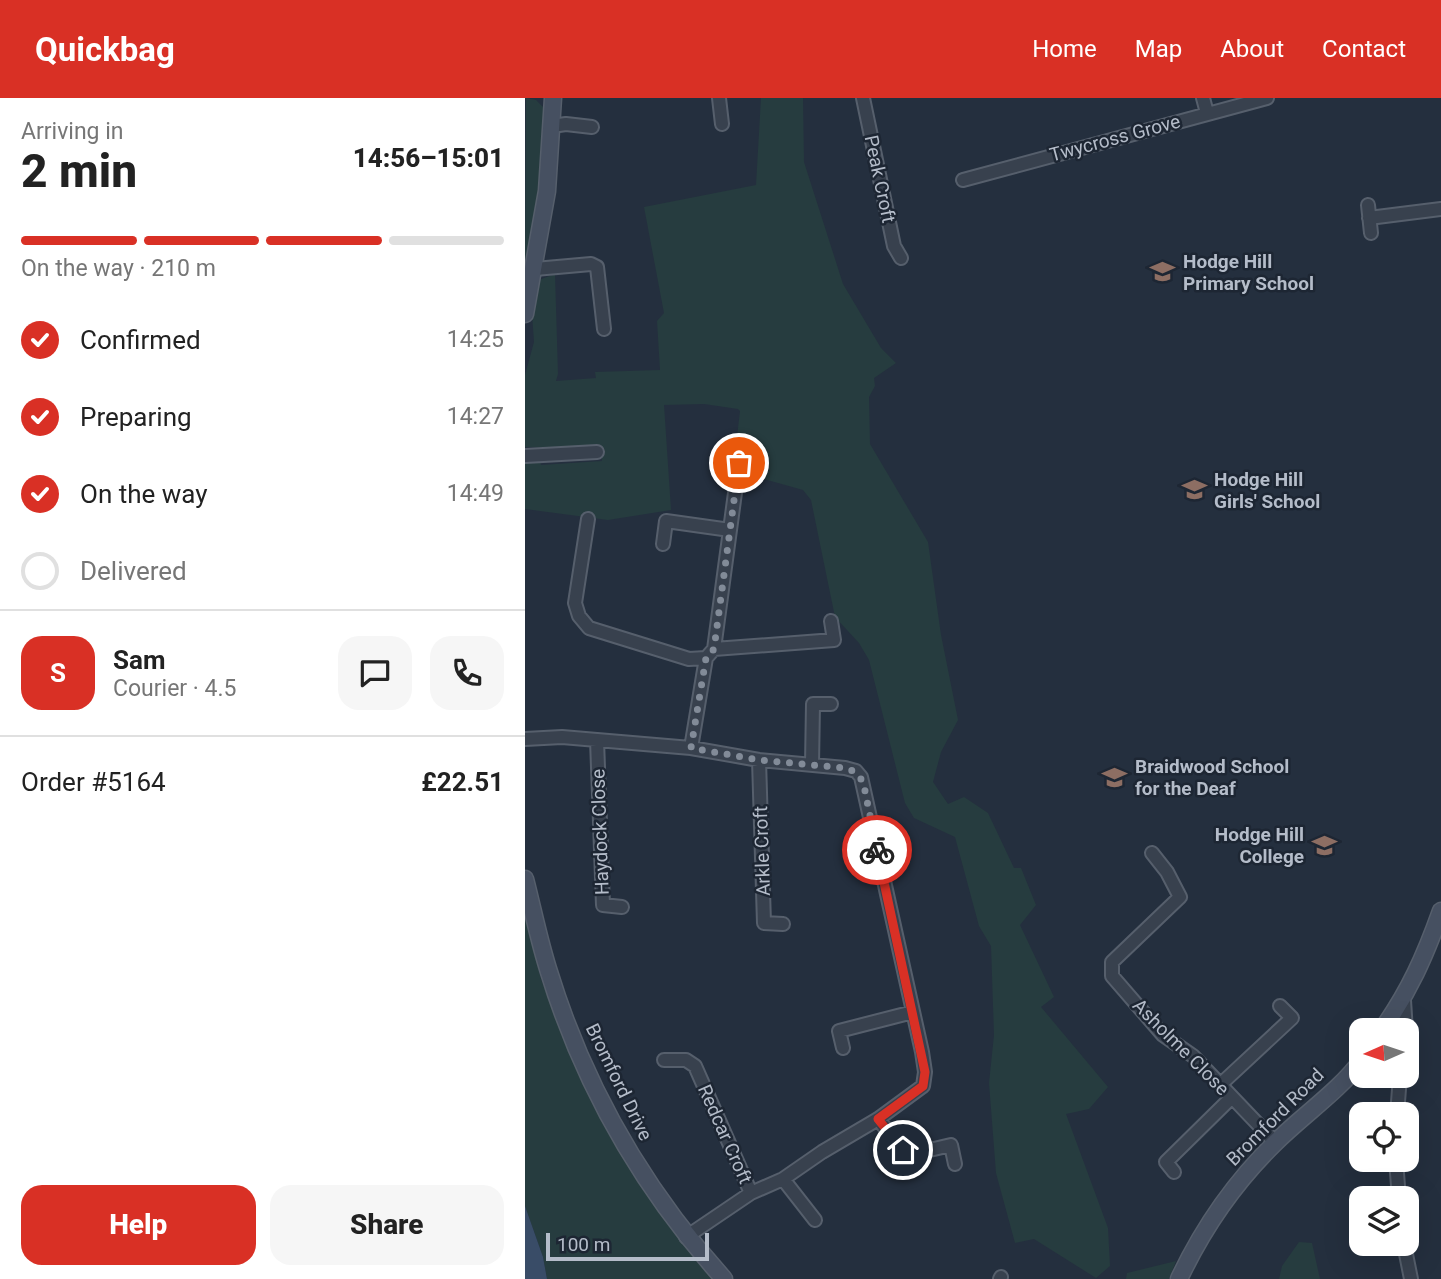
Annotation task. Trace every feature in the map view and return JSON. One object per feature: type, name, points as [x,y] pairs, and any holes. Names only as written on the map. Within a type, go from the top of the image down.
[{"type":"street","points":[[525,314],[547,191],[553,98]]},
{"type":"street","points":[[719,98],[722,124]]},
{"type":"street","name":"Peak Croft","points":[[863,98],[894,246],[901,258]]},
{"type":"street","points":[[1203,98],[1207,113]]},
{"type":"street","name":"Twycross Grove","points":[[963,180],[1268,98]]},
{"type":"street","points":[[552,126],[566,124],[592,127]]},
{"type":"street","points":[[1368,205],[1371,233]]},
{"type":"street","points":[[1369,218],[1441,209]]},
{"type":"street","points":[[535,268],[591,264],[597,267],[605,329]]},
{"type":"street","points":[[525,456],[597,452]]},
{"type":"street","points":[[691,748],[710,653],[739,463],[755,466]]},
{"type":"street","points":[[587,519],[575,603],[579,616],[589,628],[689,659],[710,653],[834,640],[831,621]]},
{"type":"street","points":[[663,544],[666,521],[730,530]]},
{"type":"street","points":[[812,765],[813,705],[831,704]]},
{"type":"street","points":[[525,739],[562,737],[691,748],[759,760],[845,768],[856,771],[861,776],[913,1012],[925,1072],[923,1086],[878,1119],[783,1179],[751,1193],[686,1237]]},
{"type":"street","name":"Haydock Close","points":[[597,740],[603,905],[622,907]]},
{"type":"street","name":"Arkle Croft","points":[[759,760],[764,923],[783,924]]},
{"type":"street","name":"Asholme Close","points":[[1151,853],[1167,872],[1180,897],[1112,962],[1112,976],[1163,1035],[1193,1056],[1275,1142]]},
{"type":"street","name":"Bromford Drive","points":[[525,879],[549,972],[582,1064],[631,1155],[686,1237],[724,1279]]},
{"type":"street","points":[[1391,1018],[1404,1000],[1441,911]]},
{"type":"street","points":[[1404,1000],[1405,1018]]},
{"type":"street","points":[[1221,1084],[1292,1018],[1280,1006]]},
{"type":"street","points":[[843,1048],[839,1031],[913,1012]]},
{"type":"street","name":"Redcar Croft","points":[[664,1060],[686,1060],[695,1066],[751,1193]]},
{"type":"street","name":"Bromford Road","points":[[1179,1279],[1210,1222],[1239,1181],[1275,1142],[1349,1075]]},
{"type":"street","points":[[1398,1090],[1398,1102]]},
{"type":"street","points":[[1174,1172],[1166,1162],[1231,1098]]},
{"type":"street","points":[[878,1119],[903,1150],[921,1152],[951,1145],[955,1164]]},
{"type":"street","points":[[783,1179],[815,1220]]},
{"type":"street","points":[[1406,1256],[1411,1279]]},
{"type":"green space","points":[[526,98],[536,100],[543,107],[544,127],[539,187],[525,267]]},
{"type":"green space","points":[[761,98],[803,98],[804,162],[843,284],[881,348],[896,363],[874,378],[875,386],[869,397],[870,444],[928,542],[941,635],[958,720],[941,752],[933,782],[948,804],[964,797],[988,813],[1014,868],[1021,868],[1036,905],[1020,925],[1054,997],[1041,1007],[1108,1087],[1089,1109],[1066,1114],[1108,1228],[1110,1266],[1096,1278],[1034,1239],[1015,1243],[996,1173],[989,1083],[994,1035],[991,946],[979,926],[955,837],[914,818],[905,803],[869,660],[859,643],[835,617],[811,500],[803,490],[760,478],[763,449],[736,445],[740,411],[738,409],[704,404],[664,405],[671,510],[608,520],[525,509],[525,460],[540,460],[541,465],[602,461],[600,449],[525,447],[525,375],[534,342],[532,314],[536,281],[555,274],[556,381],[596,378],[595,372],[660,370],[657,321],[664,313],[644,207],[756,185]]},
{"type":"green space","points":[[525,917],[541,979],[567,1045],[626,1163],[712,1279],[547,1279],[543,1257],[525,1206]]},
{"type":"green space","points":[[1299,1242],[1312,1243],[1320,1279],[1279,1279],[1282,1266]]},
{"type":"green space","points":[[1176,1261],[1169,1279],[1126,1279],[1127,1273]]},
{"type":"water","points":[[525,1206],[543,1257],[547,1279],[525,1279]]},
{"type":"way so far","points":[[739,463],[714,649],[706,658],[691,748],[759,760],[856,771],[864,786],[877,850]]},
{"type":"place","name":"Hodge Hill Primary School","points":[[1163,272]]},
{"type":"place","name":"Hodge Hill Girls' School","points":[[1194,490]]},
{"type":"place","name":"Braidwood School for the Deaf","points":[[1115,777]]},
{"type":"place","name":"Hodge Hill College","points":[[1324,845]]},
{"type":"route","points":[[877,850],[925,1072],[923,1086],[878,1119],[903,1150]]}]
